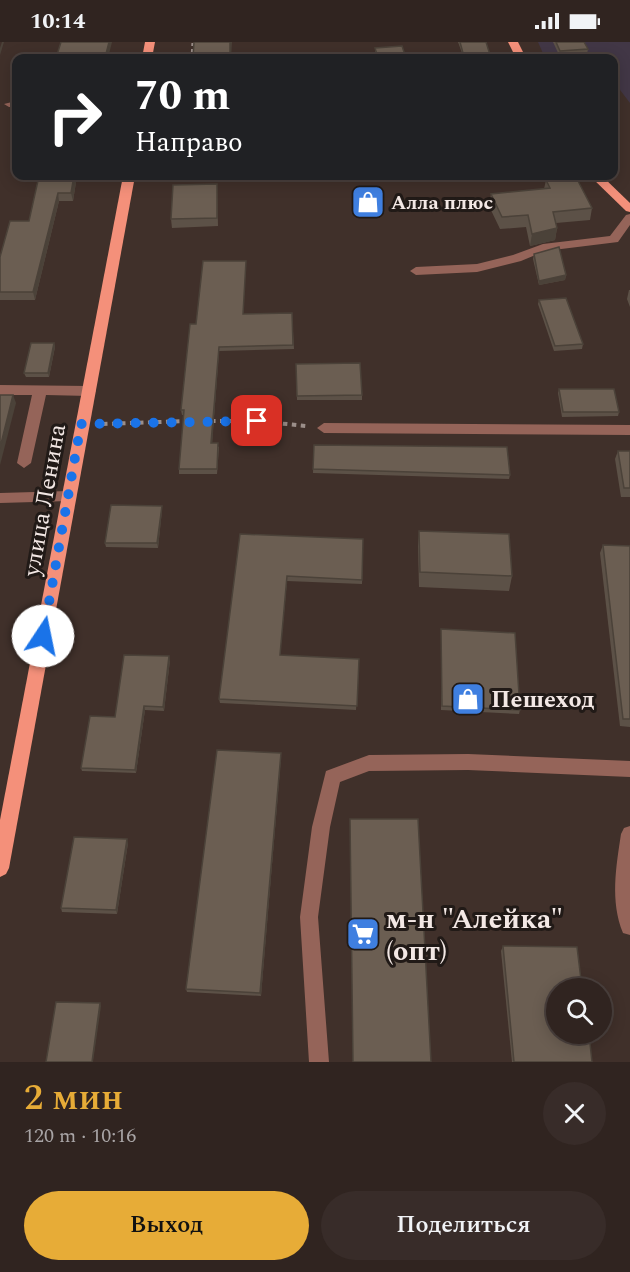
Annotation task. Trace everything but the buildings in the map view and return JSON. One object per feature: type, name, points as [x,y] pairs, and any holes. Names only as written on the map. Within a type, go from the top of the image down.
[{"type":"main road","name":"улица Ленина","points":[[0,868],[128,180]]},
{"type":"main road","points":[[600,180],[630,209]]},
{"type":"street","points":[[416,271],[477,268],[517,258],[543,248],[614,239],[630,217]]},
{"type":"street","points":[[0,390],[89,391]]},
{"type":"street","points":[[24,463],[40,391]]},
{"type":"street","points":[[324,428],[630,430]]},
{"type":"street","points":[[0,498],[69,496]]},
{"type":"street","points":[[319,1062],[309,917],[321,827],[332,777],[369,763],[468,762],[630,769]]},
{"type":"street","points":[[630,834],[623,886],[630,926]]},
{"type":"path","points":[[81,424],[187,421]]},
{"type":"path","points":[[199,421],[257,421],[324,428]]},
{"type":"shaded area","points":[[538,42],[630,42],[630,103],[618,87],[618,54],[543,54]]},
{"type":"place","name":"Алла плюс","points":[[368,202]]},
{"type":"place","name":"Пешеход","points":[[468,699]]},
{"type":"place","name":"м-н \"Алейка\" (опт)","points":[[363,934]]},
{"type":"route","points":[[43,636],[81,424],[257,421]]}]
